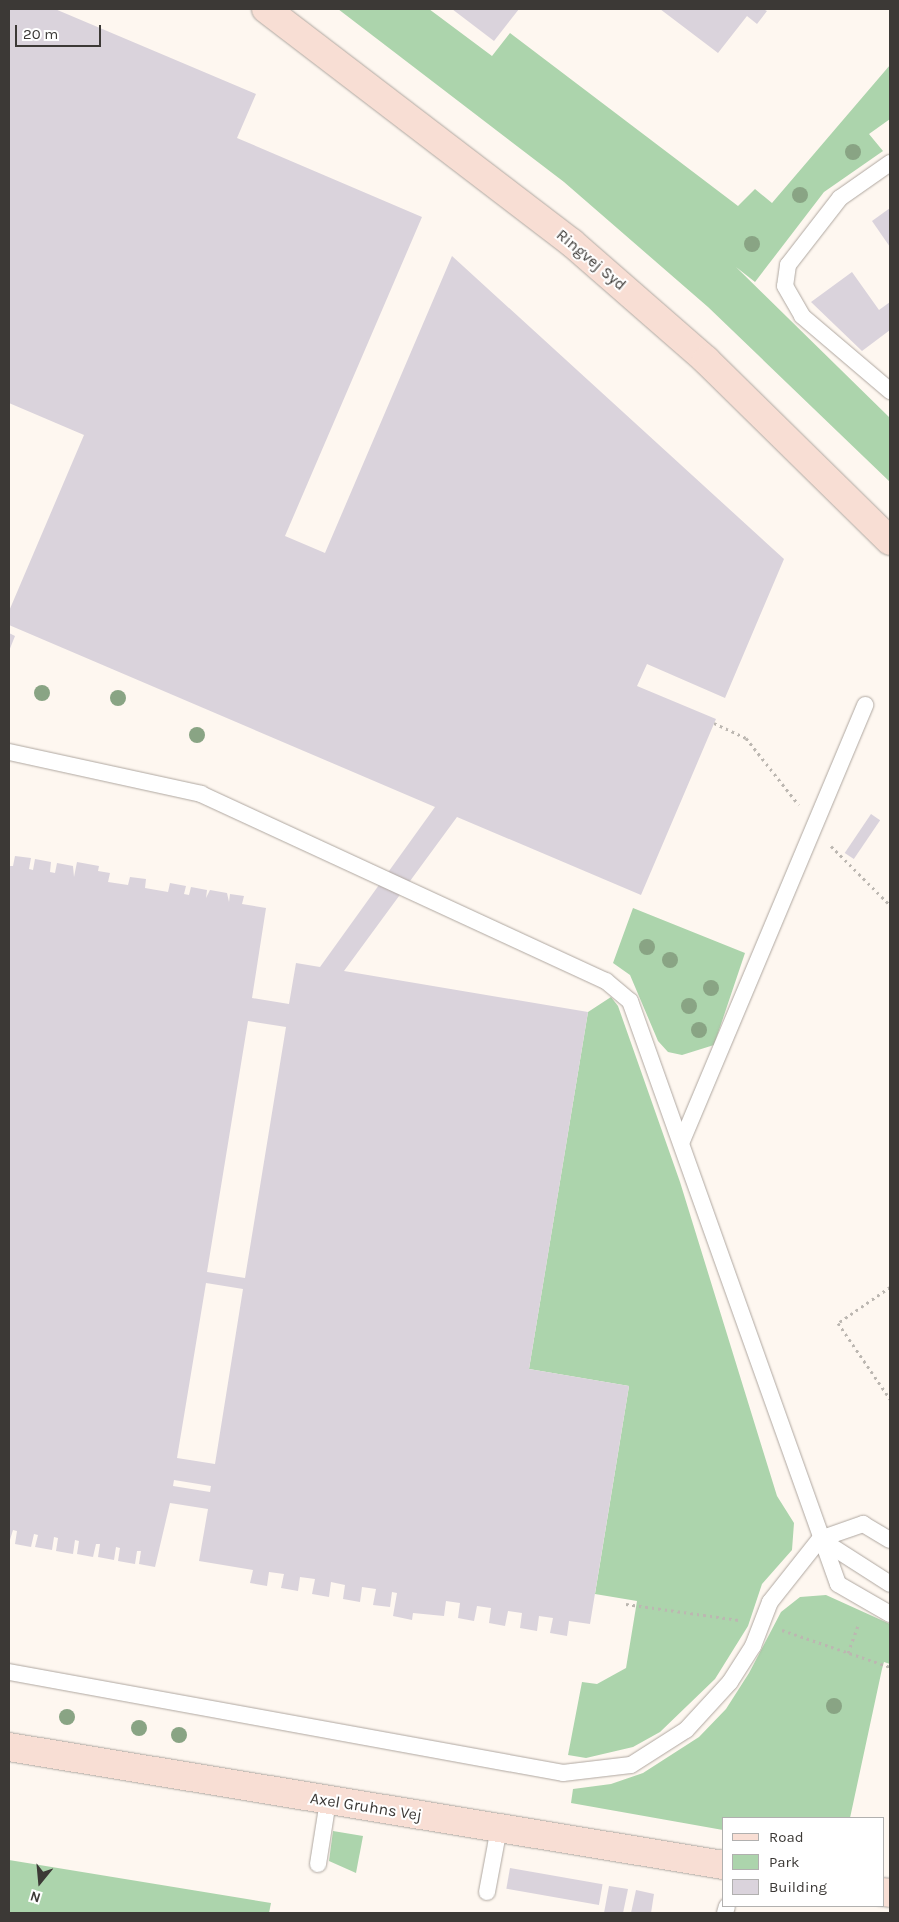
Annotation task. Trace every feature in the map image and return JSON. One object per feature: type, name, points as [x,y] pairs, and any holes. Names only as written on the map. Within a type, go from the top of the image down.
[{"type":"main road","name":"Ringvej Syd","points":[[266,9],[572,244],[706,360],[890,541]]},
{"type":"main road","name":"Axel Gruhns Vej","points":[[9,1748],[722,1865]]},
{"type":"lane","points":[[890,163],[840,198],[788,265],[785,286],[802,316],[890,390]]},
{"type":"lane","points":[[682,1141],[865,705]]},
{"type":"lane","points":[[9,752],[200,794],[606,981],[630,1001],[682,1141],[820,1539],[838,1584],[890,1614]]},
{"type":"lane","points":[[9,1672],[563,1773],[630,1765],[686,1730],[730,1682],[753,1646],[770,1602],[820,1539],[863,1524],[890,1540]]},
{"type":"lane","points":[[820,1539],[890,1584]]},
{"type":"lane","points":[[318,1864],[328,1801]]},
{"type":"lane","points":[[487,1892],[499,1828]]},
{"type":"path","points":[[714,723],[746,738],[840,858],[890,905]]},
{"type":"path","points":[[890,1287],[838,1323],[890,1399]]},
{"type":"path","points":[[848,1653],[868,1601]]},
{"type":"green space","points":[[338,9],[429,9],[492,56],[510,33],[738,206],[755,189],[772,203],[890,65],[890,119],[869,134],[883,151],[824,192],[755,282],[736,267],[890,418],[890,482],[708,307],[564,182]]},
{"type":"green space","points":[[633,908],[745,953],[714,1045],[682,1055],[668,1052],[658,1041],[630,975],[613,963]]},
{"type":"green space","points":[[611,997],[618,1006],[680,1182],[777,1496],[794,1523],[792,1550],[762,1584],[748,1626],[715,1679],[660,1732],[633,1747],[586,1758],[568,1755],[582,1682],[597,1684],[626,1668],[637,1601],[595,1594],[629,1386],[529,1369],[588,1012]]},
{"type":"green space","points":[[826,1595],[890,1624],[890,1664],[884,1662],[882,1669],[850,1817],[722,1817],[722,1830],[571,1803],[573,1789],[611,1784],[643,1773],[699,1737],[726,1709],[749,1673],[781,1612],[800,1597]]},
{"type":"green space","points":[[333,1831],[363,1836],[356,1873],[329,1861]]},
{"type":"green space","points":[[9,1860],[271,1903],[269,1913],[9,1913]]},
{"type":"building","points":[[9,9],[55,9],[256,94],[237,138],[422,217],[285,536],[325,553],[452,256],[784,559],[725,698],[647,664],[637,686],[716,719],[641,895],[457,817],[344,971],[588,1012],[529,1369],[629,1386],[590,1624],[569,1621],[567,1636],[550,1633],[553,1618],[539,1616],[537,1631],[520,1628],[522,1613],[508,1611],[505,1626],[489,1623],[491,1608],[477,1606],[474,1621],[458,1618],[460,1603],[446,1601],[444,1616],[413,1613],[412,1620],[393,1616],[397,1593],[392,1592],[390,1607],[373,1605],[376,1589],[362,1587],[360,1602],[343,1599],[345,1585],[331,1582],[329,1597],[312,1594],[315,1579],[300,1577],[298,1591],[281,1588],[284,1574],[269,1572],[267,1586],[250,1583],[253,1570],[199,1561],[208,1509],[170,1503],[155,1567],[139,1564],[141,1551],[137,1551],[135,1564],[118,1561],[120,1548],[116,1547],[114,1560],[98,1557],[100,1544],[96,1544],[93,1557],[77,1554],[79,1541],[75,1540],[73,1554],[56,1551],[58,1538],[54,1537],[52,1550],[35,1547],[38,1535],[34,1534],[31,1547],[15,1544],[17,1531],[13,1530],[9,1543],[9,866],[13,866],[15,856],[31,858],[29,869],[33,870],[35,859],[51,862],[50,872],[55,873],[57,863],[73,866],[74,877],[77,862],[99,866],[98,871],[110,873],[108,882],[128,885],[130,877],[146,879],[145,888],[168,892],[170,883],[186,886],[184,894],[189,895],[191,887],[207,890],[206,898],[210,890],[227,893],[229,902],[230,894],[244,896],[242,904],[266,908],[252,998],[289,1004],[296,963],[320,967],[435,807],[9,625],[9,611],[84,435],[9,403]],"holes":[[[248,1021],[286,1027],[245,1278],[207,1272]],[[206,1283],[243,1289],[215,1464],[177,1458]],[[174,1480],[211,1486],[210,1492],[173,1486]]]},
{"type":"building","points":[[452,9],[519,9],[494,41]]},
{"type":"building","points":[[660,9],[763,9],[767,11],[757,24],[747,16],[718,53]]},
{"type":"building","points":[[890,208],[890,247],[872,221]]},
{"type":"building","points":[[852,272],[879,310],[890,302],[890,330],[862,351],[811,302]]},
{"type":"building","points":[[9,633],[15,636],[9,651]]},
{"type":"building","points":[[871,814],[880,820],[854,859],[845,853]]},
{"type":"building","points":[[510,1868],[603,1884],[599,1905],[506,1889]]},
{"type":"building","points":[[609,1886],[628,1889],[623,1913],[604,1913]]},
{"type":"building","points":[[636,1890],[654,1894],[651,1913],[631,1913]]}]
